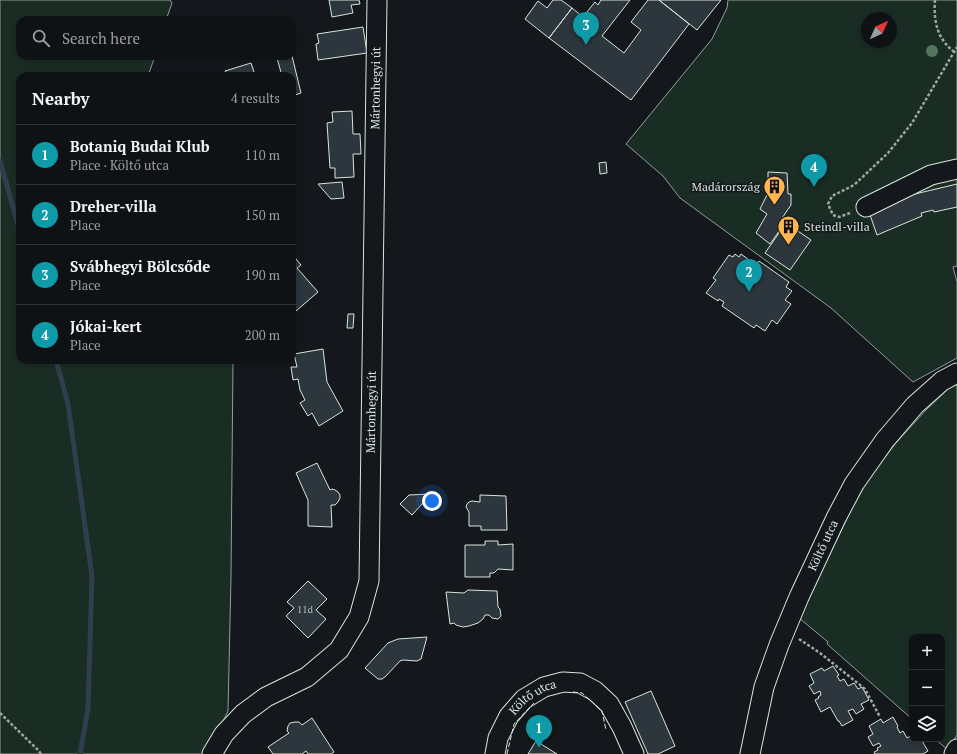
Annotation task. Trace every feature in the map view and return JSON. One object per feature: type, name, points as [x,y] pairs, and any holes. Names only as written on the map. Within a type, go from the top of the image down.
[{"type":"street","name":"Mártonhegyi út","points":[[212,754],[224,734],[243,714],[266,697],[307,678],[339,650],[359,617],[369,581],[377,0]]},
{"type":"street","points":[[866,207],[931,175],[957,169]]},
{"type":"street","name":"Költő utca","points":[[750,754],[764,687],[786,629],[799,597],[854,484],[884,440],[915,405],[942,381],[957,373]]},
{"type":"street","name":"Költő utca","points":[[494,754],[498,738],[509,716],[524,699],[544,688],[563,682],[580,682],[595,691],[609,704],[622,727],[634,754]]},
{"type":"street","points":[[954,754],[957,749]]},
{"type":"path","points":[[935,0],[934,14],[938,30],[942,39],[954,52]]},
{"type":"path","points":[[866,207],[839,217],[833,216],[828,204],[832,196],[854,185],[888,153],[912,123],[957,47]]},
{"type":"path","points":[[786,629],[820,653],[865,689],[880,717]]},
{"type":"path","points":[[0,714],[41,754]]},
{"type":"green space","points":[[0,0],[170,0],[172,3],[167,16],[16,16],[16,60],[154,60],[149,72],[16,72],[16,364],[233,364],[228,711],[207,754],[0,754]]},
{"type":"green space","points":[[728,0],[957,0],[957,266],[953,267],[957,282],[957,358],[913,382],[831,308],[680,198],[663,176],[626,144],[712,39],[727,8]]},
{"type":"green space","points":[[957,383],[957,735],[948,750],[939,742],[945,742],[945,634],[909,634],[909,716],[827,644],[828,642],[799,618],[852,508],[869,478],[895,444],[926,410],[950,387]]},
{"type":"building","points":[[329,0],[359,0],[360,4],[351,5],[353,13],[332,17]]},
{"type":"building","points":[[553,0],[561,0],[572,8],[549,38],[525,19],[538,1],[547,8]]},
{"type":"building","points":[[601,0],[630,0],[602,36],[624,53],[641,30],[631,22],[648,0],[659,0],[689,24],[631,100],[549,38],[572,8],[583,17],[595,2],[598,5]]},
{"type":"building","points":[[659,0],[721,0],[697,30]]},
{"type":"building","points":[[363,27],[367,53],[318,60],[316,44],[319,43],[317,34]]},
{"type":"building","points":[[278,60],[293,60],[296,72],[281,72]]},
{"type":"building","points":[[251,63],[254,72],[225,72]]},
{"type":"building","points":[[296,72],[301,93],[296,95]]},
{"type":"building","points":[[352,111],[353,134],[360,134],[361,154],[353,154],[354,177],[335,178],[335,168],[330,168],[327,123],[333,122],[332,112]]},
{"type":"building","points":[[606,162],[607,173],[600,174],[599,163]]},
{"type":"building","name":"Madárország","points":[[768,172],[787,173],[788,194],[791,194],[791,205],[778,224],[782,227],[770,244],[756,233],[767,214],[760,209],[768,193]]},
{"type":"building","points":[[342,182],[344,198],[331,199],[318,184]]},
{"type":"building","points":[[957,184],[957,207],[921,213],[922,216],[877,235],[869,212],[915,194]]},
{"type":"building","name":"Steindl-villa","points":[[786,223],[811,240],[790,270],[765,253]]},
{"type":"building","points":[[735,254],[739,257],[741,254],[756,265],[759,261],[789,282],[786,287],[792,291],[785,300],[791,304],[777,324],[772,320],[765,331],[756,325],[754,328],[722,306],[724,302],[719,299],[718,301],[706,293],[716,280],[713,278],[729,255],[733,257]]},
{"type":"building","points":[[296,259],[301,265],[297,268],[318,292],[296,311]]},
{"type":"building","points":[[348,314],[354,314],[353,328],[347,328]]},
{"type":"building","points":[[323,349],[327,382],[343,411],[319,426],[312,413],[308,416],[300,403],[305,400],[300,390],[298,379],[293,380],[291,367],[297,367],[296,354]]},
{"type":"building","points":[[317,463],[330,490],[335,490],[340,495],[338,502],[335,505],[331,505],[332,527],[308,526],[308,500],[296,473]]},
{"type":"building","points":[[431,494],[412,515],[400,504],[409,495]]},
{"type":"building","points":[[480,495],[506,496],[507,530],[481,530],[481,526],[469,526],[469,512],[466,507],[467,504],[472,501],[480,502]]},
{"type":"building","points":[[485,541],[498,541],[498,545],[513,544],[513,570],[498,569],[494,573],[490,573],[490,577],[465,577],[465,545],[485,545]]},
{"type":"building","points":[[308,581],[327,599],[316,610],[326,619],[308,638],[286,616],[294,608],[287,602]]},
{"type":"building","points":[[468,590],[497,591],[498,607],[500,609],[501,616],[498,619],[485,615],[478,623],[463,627],[454,623],[450,624],[446,592],[464,593]]},
{"type":"building","points":[[427,637],[421,659],[417,661],[400,661],[382,679],[378,679],[365,668],[388,643],[398,639]]},
{"type":"building","points":[[833,666],[839,675],[837,676],[840,681],[844,679],[848,686],[854,683],[858,689],[862,687],[869,700],[861,704],[864,709],[856,714],[853,709],[848,711],[853,720],[842,726],[830,707],[821,712],[815,700],[821,695],[820,691],[814,694],[809,686],[814,683],[810,674],[822,668],[824,671]]},
{"type":"building","points":[[651,691],[675,746],[658,754],[648,754],[625,702]]},
{"type":"building","points":[[893,717],[900,733],[903,731],[907,738],[909,737],[909,742],[923,742],[928,751],[923,754],[875,754],[874,752],[878,750],[877,748],[881,746],[879,743],[873,746],[868,737],[873,734],[869,726],[881,719],[883,723]]},
{"type":"building","points":[[312,718],[334,752],[331,754],[308,754],[306,751],[302,754],[273,754],[268,747],[289,733],[287,731],[290,723],[299,722],[302,725]]},
{"type":"building","points":[[536,741],[557,754],[528,754]]},
{"type":"waterway","points":[[0,161],[16,218]]},
{"type":"waterway","points":[[57,364],[68,404],[92,576],[88,709],[80,754]]},
{"type":"fence","points":[[573,692],[582,693],[602,711],[606,730]]},
{"type":"fence","points":[[507,754],[514,724],[534,703]]},
{"type":"place","name":"Svábhegyi Bölcsőde","points":[[586,45]]},
{"type":"place","name":"Jókai-kert","points":[[814,187]]},
{"type":"place","name":"Madárország","points":[[775,206]]},
{"type":"place","name":"Steindl-villa","points":[[788,246]]},
{"type":"place","name":"Dreher-villa","points":[[749,292]]},
{"type":"place","name":"Botaniq Budai Klub","points":[[539,748]]}]
